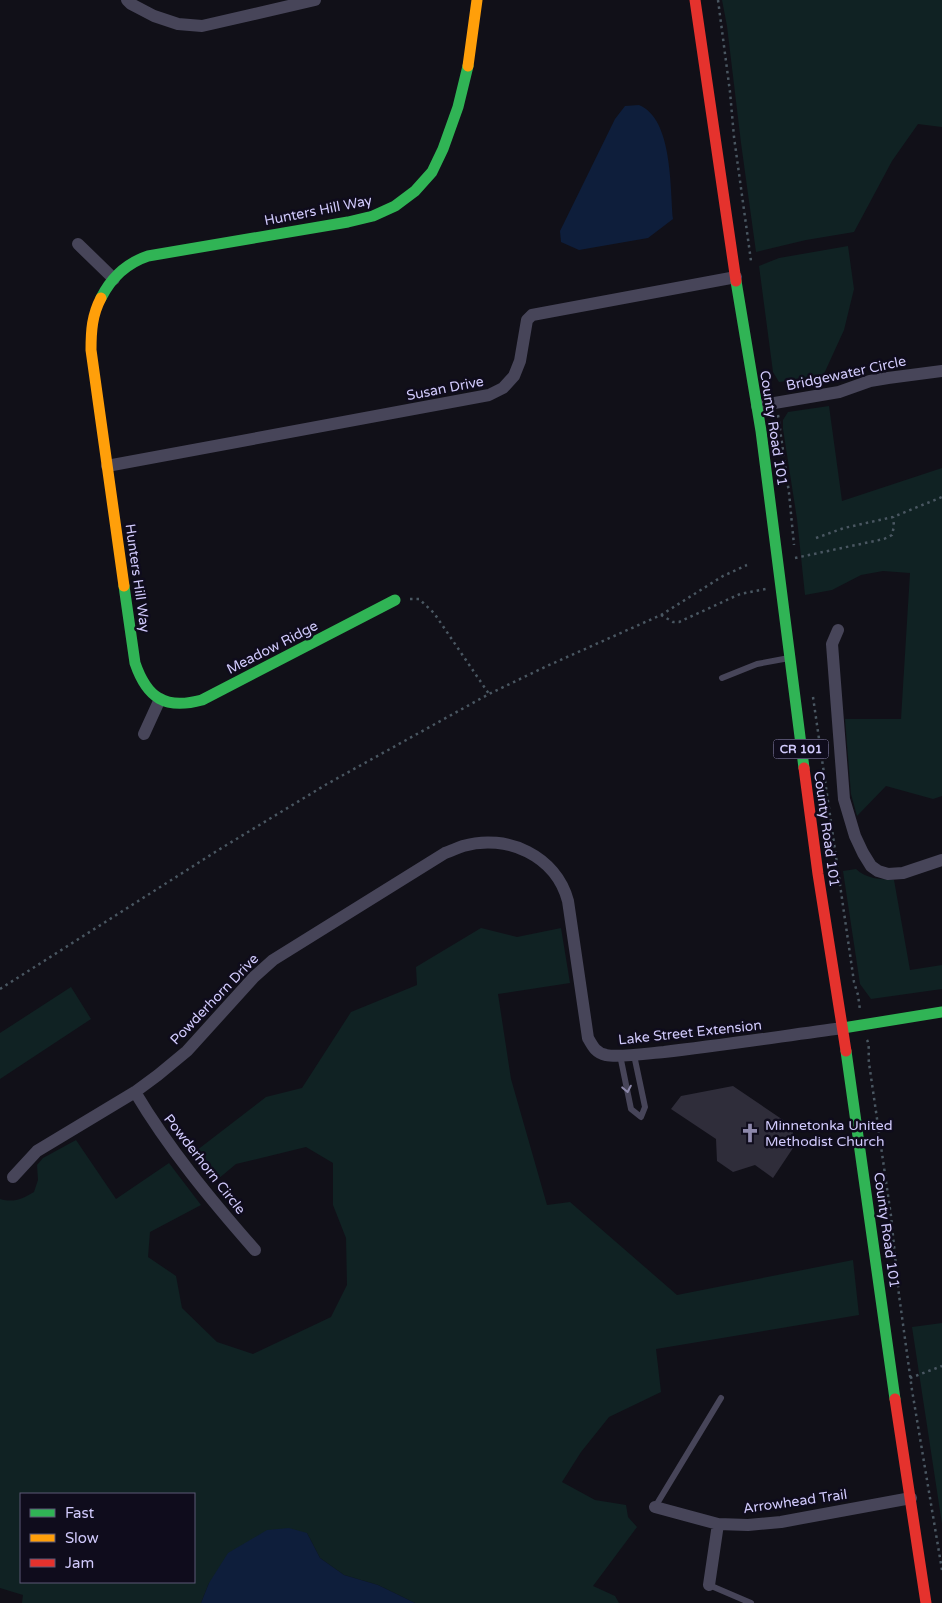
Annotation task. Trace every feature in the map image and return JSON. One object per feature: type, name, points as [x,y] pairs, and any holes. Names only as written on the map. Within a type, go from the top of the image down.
[{"type":"main road","name":"Hunters Hill Way","points":[[160,699],[147,691],[139,678],[135,663],[91,350],[91,327],[96,306],[107,286],[123,269],[143,258],[166,252],[348,222],[373,216],[395,206],[415,190],[432,172],[444,149],[469,63],[477,0]]},
{"type":"main road","name":"County Road 101","points":[[695,0],[757,406],[819,877],[843,1028],[926,1603]]},
{"type":"main road","name":"Meadow Ridge","points":[[160,699],[173,704],[188,705],[202,700],[395,600]]},
{"type":"main road","name":"Lake Street Extension","points":[[843,1028],[942,1012]]},
{"type":"street","points":[[127,0],[154,16],[178,24],[202,26],[315,0]]},
{"type":"street","points":[[78,244],[114,279]]},
{"type":"street","name":"Susan Drive","points":[[107,466],[489,395],[503,388],[514,376],[520,361],[527,320],[532,315],[736,278]]},
{"type":"street","name":"Bridgewater Circle","points":[[757,406],[839,392],[870,381],[942,371]]},
{"type":"street","points":[[838,630],[832,644],[844,799],[855,836],[871,866],[878,871],[888,874],[903,873],[942,860]]},
{"type":"street","points":[[144,734],[160,699]]},
{"type":"street","name":"Lake Street Extension","points":[[445,854],[463,846],[483,843],[502,844],[521,848],[534,854],[554,872],[565,890],[568,901],[588,1038],[593,1048],[599,1053],[608,1056],[634,1055],[710,1047],[843,1028]]},
{"type":"street","name":"Powderhorn Drive","points":[[13,1177],[37,1151],[158,1076],[187,1051],[254,977],[273,960],[445,854]]},
{"type":"street","name":"Powderhorn Circle","points":[[135,1092],[149,1116],[172,1148],[221,1211],[255,1250]]},
{"type":"street","name":"Arrowhead Trail","points":[[655,1507],[718,1524],[748,1525],[781,1522],[911,1498]]},
{"type":"street","points":[[709,1585],[718,1524]]},
{"type":"lane","points":[[722,678],[757,664],[790,658]]},
{"type":"lane","points":[[620,1055],[631,1109],[641,1118],[644,1107],[634,1055]]},
{"type":"lane","points":[[655,1507],[720,1398]]},
{"type":"lane","points":[[709,1585],[751,1603]]},
{"type":"path","points":[[718,0],[752,270]]},
{"type":"path","points":[[774,403],[779,420],[795,564]]},
{"type":"path","points":[[816,538],[844,528],[893,517],[942,498]]},
{"type":"path","points":[[795,558],[884,539],[892,534],[894,526],[893,517]]},
{"type":"path","points":[[0,989],[220,849],[327,784],[489,694],[660,615],[723,576],[747,565]]},
{"type":"path","points":[[660,615],[673,622],[679,622],[740,594],[761,590]]},
{"type":"path","points":[[395,600],[419,599],[434,613],[489,694]]},
{"type":"path","points":[[813,695],[854,982],[858,995],[862,1025],[868,1043],[910,1378],[942,1570]]},
{"type":"path","points":[[910,1378],[942,1366]]},
{"type":"shaded area","points":[[722,0],[942,0],[942,127],[918,124],[892,161],[854,232],[806,240],[756,252]]},
{"type":"shaded area","points":[[848,246],[854,289],[844,330],[823,376],[779,382],[773,372],[759,266],[779,258]]},
{"type":"shaded area","points":[[829,406],[842,501],[942,468],[942,796],[933,799],[886,786],[857,816],[851,794],[845,719],[901,719],[910,573],[883,571],[861,575],[832,590],[805,595],[797,519],[783,420],[788,412]]},
{"type":"shaded area","points":[[856,869],[869,877],[894,880],[910,970],[942,965],[942,989],[871,999],[860,984],[843,871]]},
{"type":"shaded area","points":[[481,928],[517,937],[561,928],[570,983],[498,994],[511,1079],[547,1205],[570,1202],[677,1295],[853,1260],[859,1315],[656,1349],[661,1392],[609,1417],[581,1452],[562,1482],[595,1500],[626,1505],[628,1517],[637,1527],[593,1586],[615,1596],[619,1603],[415,1603],[378,1585],[344,1575],[320,1558],[307,1533],[209,1583],[201,1603],[22,1603],[23,1595],[0,1588],[0,1199],[18,1200],[34,1192],[38,1180],[37,1165],[43,1158],[76,1140],[116,1199],[169,1163],[201,1205],[150,1232],[148,1257],[176,1276],[182,1308],[217,1342],[253,1354],[331,1317],[347,1285],[346,1238],[333,1205],[333,1163],[306,1147],[236,1164],[212,1184],[192,1154],[266,1097],[302,1088],[351,1012],[417,985],[416,967]]},
{"type":"shaded area","points":[[71,987],[91,1019],[0,1079],[0,1033]]},
{"type":"shaded area","points":[[942,1323],[942,1524],[912,1327]]},
{"type":"water","points":[[639,105],[650,113],[658,124],[664,139],[670,173],[673,219],[648,238],[579,250],[561,242],[560,231],[615,119],[625,106]]},
{"type":"water","points":[[289,1528],[307,1533],[320,1558],[344,1575],[378,1585],[415,1603],[201,1603],[209,1583],[228,1553],[267,1530]]},
{"type":"building","name":"Minnetonka United Methodist Church","points":[[733,1086],[792,1126],[795,1145],[773,1178],[755,1165],[733,1172],[717,1161],[716,1139],[671,1109],[681,1096]]},
{"type":"traffic: fast","points":[[101,298],[120,272],[148,256],[348,222],[373,216],[395,206],[415,191],[432,172],[443,149],[458,107],[468,66]]},
{"type":"traffic: fast","points":[[736,281],[761,431],[804,768]]},
{"type":"traffic: fast","points":[[124,586],[135,663],[140,675],[152,693],[168,702],[178,703],[202,700],[395,600]]},
{"type":"traffic: fast","points":[[843,1028],[942,1012]]},
{"type":"traffic: fast","points":[[846,1051],[895,1399]]},
{"type":"traffic: slow","points":[[468,66],[477,0]]},
{"type":"traffic: slow","points":[[101,298],[93,323],[91,350],[124,586]]},
{"type":"traffic: jam","points":[[695,0],[736,281]]},
{"type":"traffic: jam","points":[[804,768],[818,874],[846,1051]]},
{"type":"traffic: jam","points":[[895,1399],[926,1603]]},
{"type":"place","name":"Minnetonka United Methodist Church","points":[[750,1133]]}]
